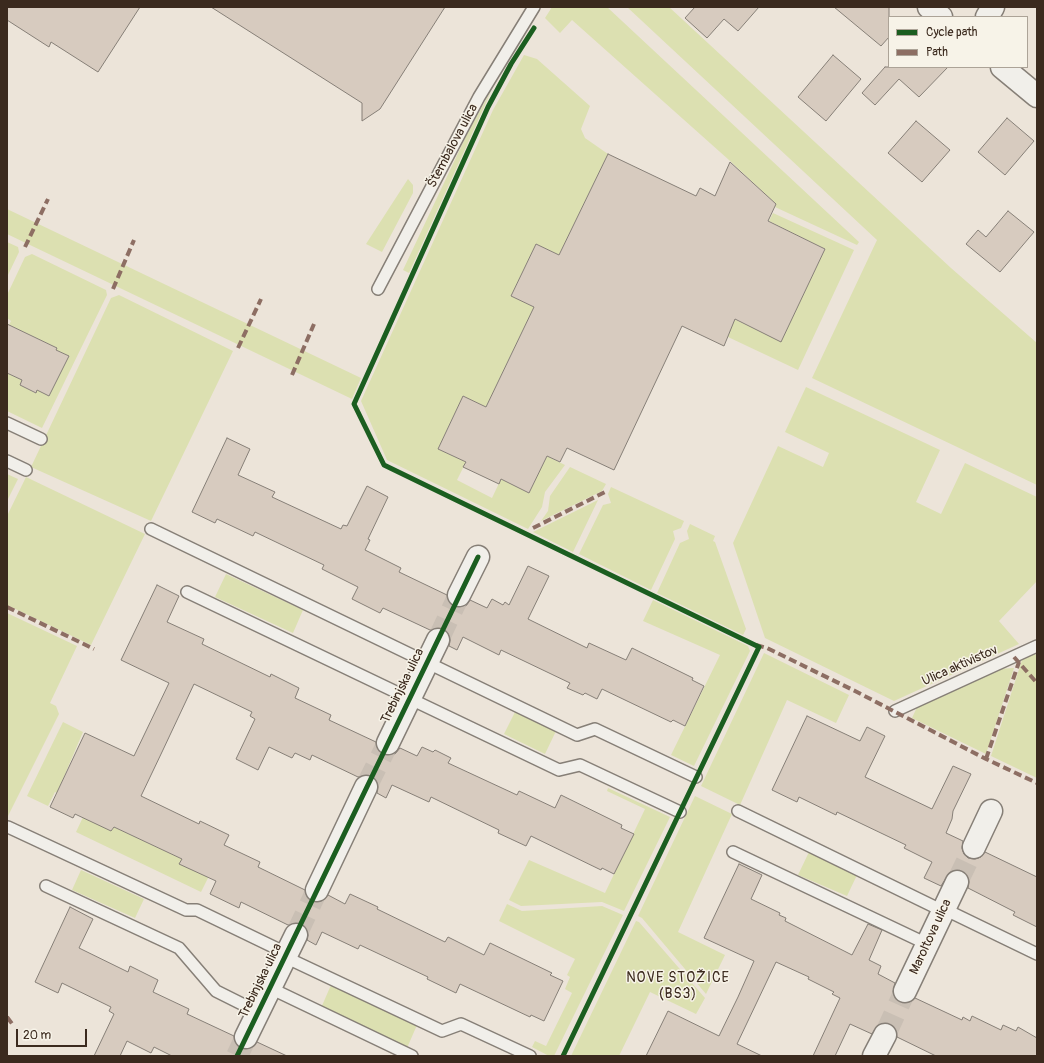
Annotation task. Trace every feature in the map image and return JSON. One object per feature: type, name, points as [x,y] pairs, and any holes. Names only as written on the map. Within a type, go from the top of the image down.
[{"type":"street","points":[[929,7],[940,16]]},
{"type":"street","points":[[988,16],[993,7]]},
{"type":"street","points":[[1003,68],[1037,96]]},
{"type":"street","points":[[459,595],[478,557]]},
{"type":"street","name":"Trebinjska ulica","points":[[388,743],[438,640]]},
{"type":"street","points":[[317,890],[366,787]]},
{"type":"street","points":[[974,847],[991,811]]},
{"type":"street","name":"Maroltova ulica","points":[[905,991],[957,882]]},
{"type":"street","name":"Trebinjska ulica","points":[[246,1037],[289,948]]},
{"type":"street","points":[[874,1056],[885,1034]]},
{"type":"lane","name":"Štembalova ulica","points":[[378,289],[479,96],[534,7]]},
{"type":"lane","points":[[7,423],[41,439]]},
{"type":"lane","points":[[7,461],[26,470]]},
{"type":"lane","points":[[151,529],[577,735],[595,729],[696,777]]},
{"type":"lane","points":[[187,592],[410,697],[558,770],[580,765],[680,812]]},
{"type":"lane","name":"Ulica aktivistov","points":[[895,711],[1037,646]]},
{"type":"lane","points":[[738,811],[1037,954]]},
{"type":"lane","points":[[8,827],[186,910],[197,910],[289,948],[442,1031],[461,1024],[530,1056]]},
{"type":"lane","points":[[733,852],[927,944]]},
{"type":"lane","points":[[46,886],[179,948],[216,991],[258,1012]]},
{"type":"lane","points":[[270,988],[412,1056]]},
{"type":"green space","points":[[552,7],[607,7],[859,242],[857,245],[775,207],[776,204],[729,160],[572,20],[560,33],[545,18]]},
{"type":"green space","points":[[627,7],[669,7],[951,268],[1037,343],[1037,485],[812,378],[877,240]]},
{"type":"green space","points":[[524,55],[537,59],[590,106],[581,129],[585,138],[608,154],[559,255],[536,244],[511,296],[534,307],[486,407],[463,396],[438,449],[466,462],[457,480],[492,498],[501,479],[529,493],[547,456],[565,465],[545,492],[542,507],[528,529],[387,460],[361,401],[493,110]]},
{"type":"green space","points":[[492,89],[409,273],[403,270],[468,132]]},
{"type":"green space","points":[[408,179],[413,185],[413,193],[382,252],[366,244]]},
{"type":"green space","points":[[7,209],[361,378],[352,399],[7,234]]},
{"type":"green space","points":[[773,213],[854,250],[798,370],[728,337],[723,314],[781,341],[825,249],[769,221]]},
{"type":"green space","points":[[7,242],[18,247],[19,252],[7,277]]},
{"type":"green space","points":[[32,254],[106,290],[107,295],[42,428],[7,411],[7,373],[22,380],[20,385],[35,393],[37,390],[49,396],[69,356],[56,350],[57,348],[9,325],[11,321],[7,318],[7,295],[25,257]]},
{"type":"green space","points":[[119,295],[233,351],[151,521],[31,467],[111,298]]},
{"type":"green space","points":[[806,387],[940,450],[916,502],[941,514],[965,463],[1037,497],[1037,581],[999,621],[1019,644],[894,701],[765,638],[733,543],[778,446],[823,467],[829,453],[785,432]]},
{"type":"green space","points":[[570,467],[606,484],[602,491],[541,521],[548,511],[550,496]]},
{"type":"green space","points":[[7,474],[18,479],[7,501]]},
{"type":"green space","points":[[26,477],[145,534],[91,645],[7,605],[7,516]]},
{"type":"green space","points":[[611,487],[684,521],[681,528],[673,531],[675,539],[651,590],[579,554],[603,505],[611,503],[608,494]]},
{"type":"green space","points":[[598,500],[573,552],[533,532]]},
{"type":"green space","points":[[690,524],[715,536],[713,541],[715,542],[746,629],[743,635],[657,593],[680,543],[689,539],[687,531]]},
{"type":"green space","points":[[226,574],[303,610],[293,633],[215,597]]},
{"type":"green space","points":[[653,600],[748,646],[750,651],[694,766],[671,755],[720,655],[643,621]]},
{"type":"green space","points":[[7,613],[77,646],[50,703],[56,706],[59,714],[7,818]]},
{"type":"green space","points":[[1034,652],[1037,657],[1037,778],[991,756],[1022,660]]},
{"type":"green space","points":[[764,653],[849,695],[836,723],[787,700],[740,805],[701,786]]},
{"type":"green space","points":[[1014,668],[986,754],[912,718],[918,705],[997,669]]},
{"type":"green space","points":[[515,712],[556,731],[545,754],[504,734]]},
{"type":"green space","points":[[63,722],[83,732],[57,793],[55,792],[48,806],[27,796]]},
{"type":"green space","points":[[608,788],[670,817],[624,911],[602,902],[521,906],[509,900],[529,860],[605,893],[645,809],[607,791]]},
{"type":"green space","points":[[695,796],[732,814],[678,932],[725,955],[706,994],[642,918],[638,916]]},
{"type":"green space","points":[[84,815],[111,831],[114,827],[182,859],[180,864],[209,876],[201,892],[76,832]]},
{"type":"green space","points":[[809,852],[857,875],[847,896],[798,875]]},
{"type":"green space","points":[[81,870],[144,899],[135,918],[72,890]]},
{"type":"green space","points":[[507,904],[522,911],[602,906],[623,915],[554,1056],[549,1056],[532,1047],[535,1041],[546,1046],[572,993],[565,989],[570,977],[567,975],[575,959],[499,921]]},
{"type":"green space","points":[[636,921],[639,922],[705,998],[696,1014],[650,992],[619,1056],[571,1056]]},
{"type":"green space","points":[[331,985],[417,1025],[407,1048],[321,1008]]},
{"type":"building","points":[[7,7],[140,7],[98,72],[51,42],[49,47],[7,20]]},
{"type":"building","points":[[211,7],[445,7],[380,109],[362,121],[362,103]]},
{"type":"building","points":[[695,7],[759,7],[738,31],[724,19],[707,38],[685,18]]},
{"type":"building","points":[[834,7],[889,7],[888,38],[881,46]]},
{"type":"building","points":[[833,55],[861,79],[826,121],[798,97]]},
{"type":"building","points":[[885,67],[947,68],[919,97],[899,79],[875,105],[862,93]]},
{"type":"building","points":[[1007,118],[1034,141],[1005,175],[978,152]]},
{"type":"building","points":[[916,121],[950,150],[922,182],[888,153]]},
{"type":"building","points":[[608,154],[696,196],[700,188],[715,196],[730,162],[776,204],[768,221],[825,249],[781,342],[735,319],[724,346],[682,326],[614,470],[567,448],[560,462],[547,456],[529,493],[501,479],[499,484],[463,467],[466,462],[438,449],[463,396],[486,407],[534,307],[511,296],[536,244],[559,255]]},
{"type":"building","points":[[1008,211],[1034,232],[1000,272],[966,244],[978,230],[986,237]]},
{"type":"building","points":[[7,324],[57,348],[56,350],[69,356],[49,396],[37,390],[36,393],[20,385],[22,380],[7,373]]},
{"type":"building","points":[[227,438],[250,449],[238,475],[275,492],[272,497],[341,529],[343,525],[347,526],[367,486],[388,497],[368,539],[370,540],[365,550],[401,568],[399,572],[447,595],[448,602],[454,606],[466,606],[470,600],[487,608],[492,599],[503,605],[505,602],[509,605],[528,566],[549,576],[528,619],[587,648],[589,643],[626,660],[632,648],[693,678],[692,680],[704,686],[685,726],[673,720],[671,722],[602,689],[597,699],[585,693],[583,695],[567,688],[570,683],[501,650],[499,655],[463,637],[457,650],[449,646],[449,633],[443,629],[437,628],[430,630],[383,608],[380,613],[352,599],[358,587],[322,569],[324,565],[255,532],[253,536],[217,519],[215,523],[192,512]]},
{"type":"building","points":[[157,585],[179,596],[167,622],[204,639],[202,644],[270,677],[271,674],[299,688],[295,698],[331,715],[329,720],[376,742],[377,750],[382,754],[395,754],[400,748],[417,756],[422,747],[433,752],[435,750],[451,758],[448,763],[517,795],[519,791],[555,808],[561,795],[622,825],[621,828],[634,834],[614,874],[602,868],[601,870],[531,836],[526,846],[498,833],[499,830],[431,797],[429,802],[392,785],[386,798],[377,793],[378,786],[376,780],[372,776],[365,775],[358,777],[312,755],[310,760],[295,753],[292,758],[269,747],[258,770],[236,759],[255,719],[250,716],[252,712],[194,684],[141,796],[199,824],[200,821],[229,835],[224,845],[260,862],[258,867],[305,890],[307,897],[312,901],[318,902],[324,900],[328,895],[345,904],[350,894],[378,907],[377,909],[445,942],[448,937],[484,955],[490,943],[552,973],[550,975],[563,981],[544,1021],[531,1015],[530,1017],[460,984],[456,993],[427,979],[428,977],[360,945],[358,949],[322,932],[316,945],[307,940],[307,928],[301,924],[295,923],[288,925],[241,902],[239,908],[210,894],[216,881],[179,864],[182,859],[114,827],[111,831],[75,814],[73,818],[50,807],[85,733],[134,756],[169,683],[121,660]]},
{"type":"building","points":[[807,716],[860,741],[867,727],[885,736],[865,777],[932,809],[953,766],[971,774],[953,811],[952,819],[946,833],[963,841],[962,848],[964,854],[968,858],[975,859],[981,857],[985,852],[1037,877],[1037,927],[1013,915],[1015,912],[968,888],[969,881],[967,875],[963,871],[956,870],[950,872],[941,886],[924,878],[932,862],[904,848],[906,845],[837,812],[836,815],[799,797],[797,802],[772,790]]},
{"type":"building","points":[[739,864],[762,875],[751,899],[780,913],[779,915],[786,918],[785,921],[852,955],[868,924],[882,930],[869,960],[881,966],[878,974],[895,983],[893,992],[895,998],[899,1002],[906,1003],[915,998],[962,1020],[963,1017],[970,1021],[972,1016],[1001,1030],[1003,1025],[1016,1031],[1018,1027],[1037,1038],[1037,1056],[936,1056],[897,1037],[895,1028],[891,1024],[885,1023],[878,1025],[872,1034],[850,1024],[835,1056],[813,1056],[840,998],[832,994],[834,992],[808,979],[809,977],[776,962],[737,1044],[762,1056],[646,1056],[668,1011],[719,1036],[738,997],[754,961],[704,938]]},
{"type":"building","points":[[70,907],[93,919],[79,948],[128,972],[130,966],[158,980],[153,992],[189,1009],[187,1014],[234,1036],[235,1044],[240,1048],[247,1049],[253,1047],[257,1042],[287,1056],[172,1056],[154,1047],[151,1053],[127,1041],[120,1056],[94,1056],[114,1014],[109,1011],[111,1007],[62,983],[58,993],[35,982]]},
{"type":"tunnel","points":[[438,640],[459,595]]},
{"type":"tunnel","points":[[366,787],[388,743]]},
{"type":"tunnel","points":[[957,882],[974,847]]},
{"type":"tunnel","points":[[296,935],[317,890]]},
{"type":"tunnel","points":[[885,1035],[905,991]]},
{"type":"tunnel","points":[[237,1056],[246,1037]]},
{"type":"marked path","points":[[25,247],[48,199]]},
{"type":"marked path","points":[[113,289],[134,240]]},
{"type":"marked path","points":[[238,348],[261,299]]},
{"type":"marked path","points":[[292,375],[314,324]]},
{"type":"marked path","points":[[533,528],[605,492]]},
{"type":"marked path","points":[[7,607],[94,649]]},
{"type":"marked path","points":[[756,645],[767,648],[855,691],[986,759],[1037,783]]},
{"type":"marked path","points":[[1014,657],[1037,683]]},
{"type":"marked path","points":[[986,759],[1019,662]]},
{"type":"marked path","points":[[7,1017],[13,1025]]},
{"type":"cycle path","points":[[534,28],[511,64],[488,107],[354,404],[384,465],[759,647],[563,1056]]},
{"type":"cycle path","points":[[237,1056],[478,557]]},
{"type":"district","name":"NOVE STOŽICE (BS3)","points":[[678,986]]}]
